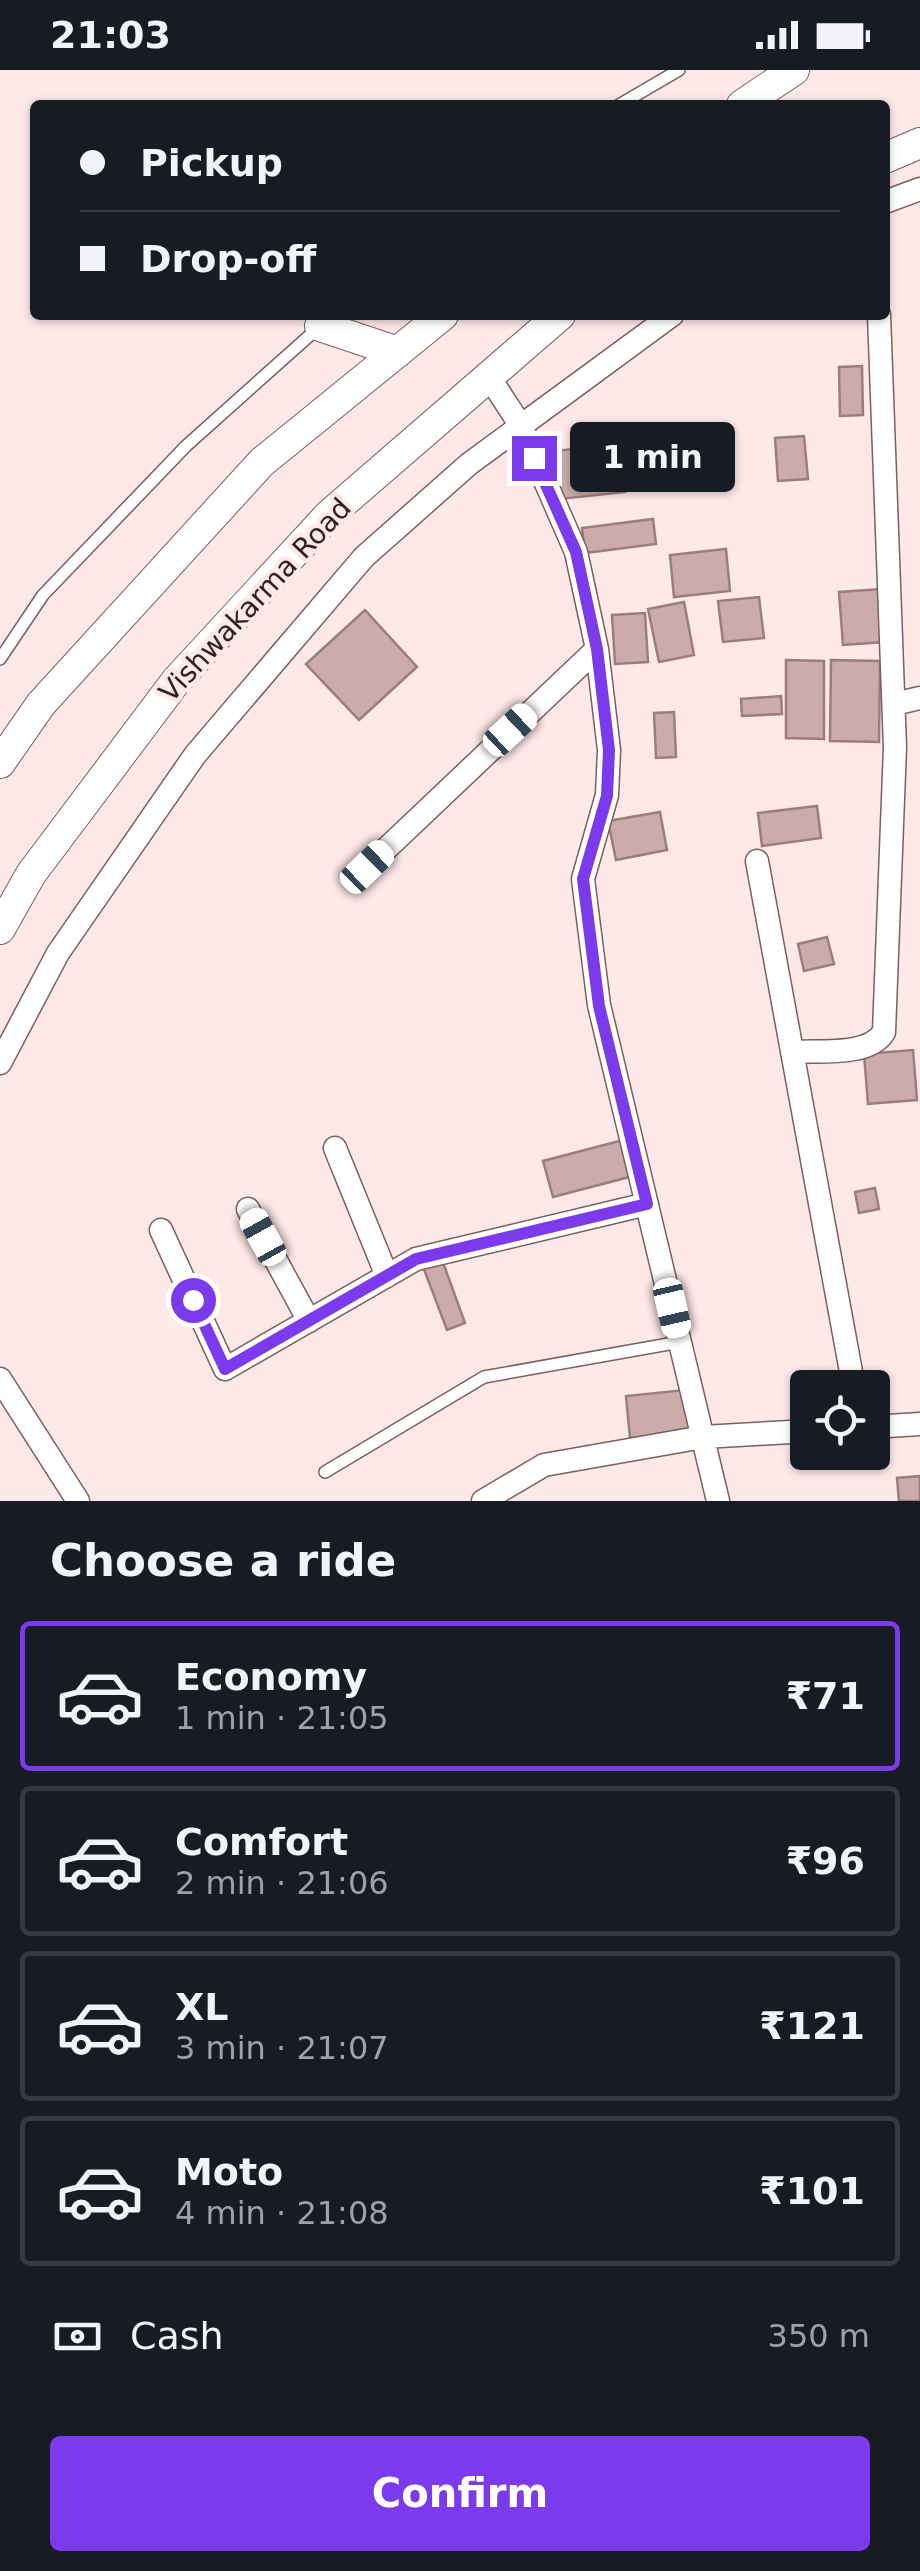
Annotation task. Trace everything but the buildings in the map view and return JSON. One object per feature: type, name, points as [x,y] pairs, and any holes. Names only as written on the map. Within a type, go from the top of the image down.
[{"type":"main road","points":[[749,100],[794,70]]},
{"type":"main road","points":[[890,156],[920,143]]},
{"type":"main road","points":[[326,320],[398,352]]},
{"type":"main road","points":[[0,764],[41,704],[262,462],[437,320]]},
{"type":"main road","name":"Vishwakarma Road","points":[[0,928],[31,874],[176,680],[330,514],[554,320]]},
{"type":"street","points":[[890,200],[920,188]]},
{"type":"street","points":[[0,1063],[58,954],[195,755],[364,558],[469,464],[665,320]]},
{"type":"street","points":[[792,1052],[861,1048],[878,1042],[884,1032],[894,704],[879,320]]},
{"type":"street","points":[[488,377],[520,426],[576,552],[597,649],[609,750],[607,796],[583,879],[599,1006],[718,1501]]},
{"type":"street","points":[[367,867],[597,649]]},
{"type":"street","points":[[894,704],[920,698]]},
{"type":"street","points":[[757,861],[851,1370]]},
{"type":"street","points":[[336,1148],[387,1276]]},
{"type":"street","points":[[161,1230],[225,1369],[416,1259],[647,1204]]},
{"type":"street","points":[[248,1209],[309,1321]]},
{"type":"street","points":[[0,1380],[78,1501]]},
{"type":"street","points":[[890,1426],[920,1424]]},
{"type":"street","points":[[483,1501],[544,1465],[703,1437],[790,1432]]},
{"type":"lane","points":[[628,100],[679,70]]},
{"type":"lane","points":[[0,659],[43,595],[160,473],[326,320]]},
{"type":"lane","points":[[325,1472],[484,1377],[680,1342]]},
{"type":"route","points":[[193,1300],[225,1369],[416,1259],[647,1204],[599,1006],[583,879],[607,796],[609,750],[597,649],[576,552],[534,458]]}]
